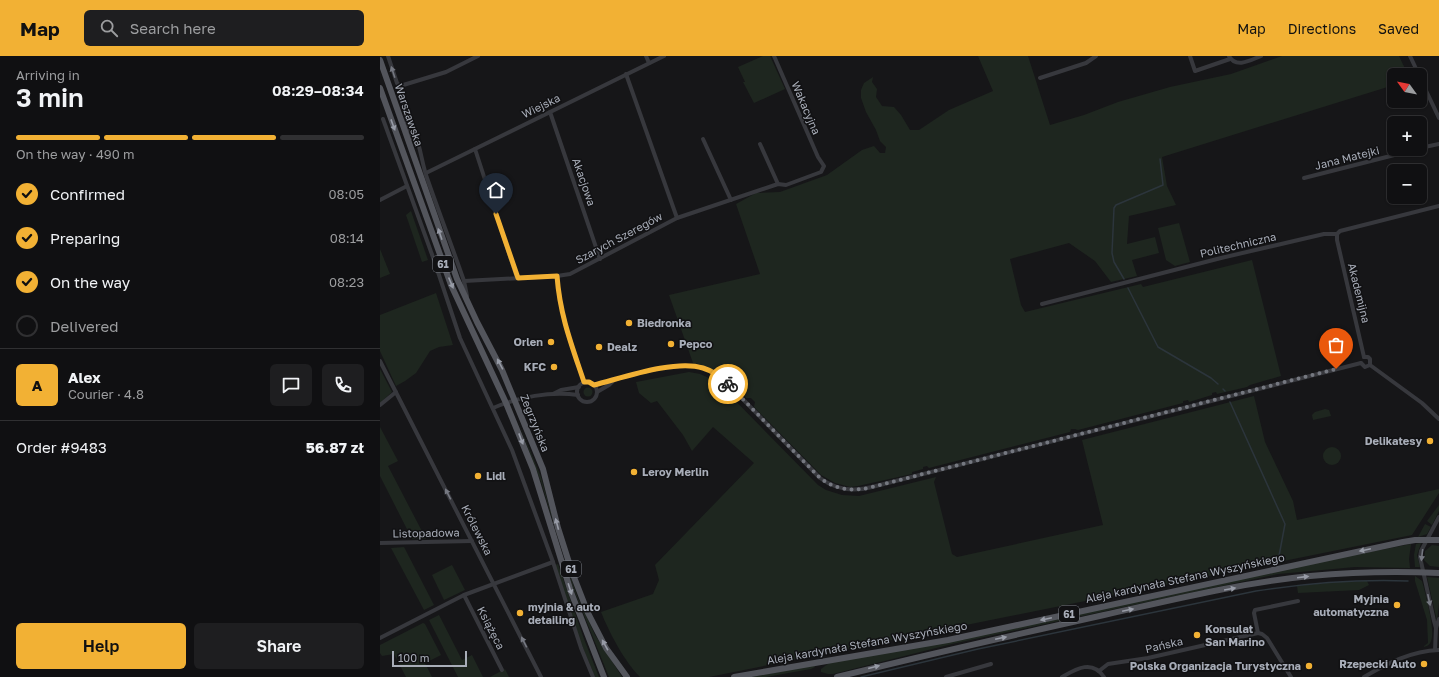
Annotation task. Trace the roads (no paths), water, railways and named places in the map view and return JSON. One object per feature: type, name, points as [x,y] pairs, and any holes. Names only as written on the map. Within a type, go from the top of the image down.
[{"type":"main road","name":"Warszawska","points":[[380,60],[420,177]]},
{"type":"main road","name":"Warszawska","points":[[380,88],[414,181]]},
{"type":"main road","name":"Zegrzyńska","points":[[420,177],[449,260],[469,306],[502,370],[543,470],[558,528],[572,572],[583,599],[606,648],[627,677]]},
{"type":"main road","name":"Zegrzyńska","points":[[414,181],[451,286],[506,403],[533,469],[571,592],[604,677]]},
{"type":"main road","name":"Aleja kardynała Stefana Wyszyńskiego","points":[[734,677],[948,640],[1403,542],[1428,539],[1439,540]]},
{"type":"main road","name":"Aleja kardynała Stefana Wyszyńskiego","points":[[836,677],[969,644],[1195,595],[1308,576],[1423,572]]},
{"type":"main road","name":"61","points":[[1423,572],[1439,573]]},
{"type":"street","points":[[388,56],[397,84],[400,86],[410,147]]},
{"type":"street","points":[[400,86],[446,72],[478,56]]},
{"type":"street","points":[[646,56],[649,63]]},
{"type":"street","name":"Wiejska","points":[[426,173],[664,56]]},
{"type":"street","name":"Wakacyjna","points":[[774,56],[818,157],[824,166]]},
{"type":"street","points":[[1040,78],[1086,63],[1096,56]]},
{"type":"street","points":[[1190,56],[1195,71],[1230,58],[1241,63],[1261,56]]},
{"type":"street","points":[[1410,56],[1415,68]]},
{"type":"street","points":[[626,74],[677,218]]},
{"type":"street","points":[[1427,93],[1439,118]]},
{"type":"street","name":"Akacjowa","points":[[550,112],[600,259]]},
{"type":"street","points":[[406,118],[412,125],[419,144],[426,173],[464,281],[469,306]]},
{"type":"street","points":[[383,119],[434,260],[460,338],[512,450],[553,562],[581,648],[593,677]]},
{"type":"street","points":[[704,139],[731,200]]},
{"type":"street","points":[[760,144],[778,184]]},
{"type":"street","name":"Jana Matejki","points":[[1427,147],[1439,144]]},
{"type":"street","points":[[475,149],[518,278]]},
{"type":"street","name":"Jana Matejki","points":[[1304,178],[1391,156]]},
{"type":"street","name":"Szarych Szeregów","points":[[464,281],[570,274],[677,218],[778,184],[786,185],[821,172],[824,166]]},
{"type":"street","points":[[380,200],[407,186]]},
{"type":"street","name":"Politechniczna","points":[[1042,304],[1221,258],[1324,234],[1337,234],[1340,231],[1350,228],[1439,206]]},
{"type":"street","name":"Akademijna","points":[[1337,234],[1337,240],[1364,357]]},
{"type":"street","points":[[557,276],[564,324],[584,382]]},
{"type":"street","points":[[1361,364],[1361,360],[1364,357],[1368,357],[1370,359],[1370,365]]},
{"type":"street","name":"Królewska","points":[[380,361],[541,677]]},
{"type":"street","points":[[594,385],[607,381],[613,381],[632,374],[677,367],[697,366],[711,371],[724,380],[820,478],[835,487],[855,490],[1361,364],[1366,367],[1370,365],[1422,403],[1439,419]]},
{"type":"street","points":[[578,387],[578,395],[582,400],[588,401],[595,398],[597,392],[613,381]]},
{"type":"street","points":[[553,394],[561,390],[578,387],[584,382],[589,382],[594,385],[597,392]]},
{"type":"street","points":[[380,405],[396,392]]},
{"type":"street","points":[[493,408],[515,400],[553,394],[578,395]]},
{"type":"street","points":[[1364,677],[1408,655],[1437,650],[1436,628],[1420,556],[1421,551],[1439,517]]},
{"type":"street","name":"Listopadowa","points":[[380,543],[472,541]]},
{"type":"street","points":[[380,638],[464,595],[553,562]]},
{"type":"street","name":"Książęca","points":[[464,595],[502,670]]},
{"type":"street","points":[[1291,677],[1269,640],[1262,634],[1258,633],[1254,613],[1255,610],[1298,601]]},
{"type":"street","points":[[1436,628],[1439,620]]},
{"type":"street","name":"Pańska","points":[[1099,671],[1108,664],[1148,658],[1258,633]]},
{"type":"street","points":[[946,677],[991,664]]},
{"type":"street","points":[[1062,677],[1084,667],[1093,667],[1104,677]]},
{"type":"waterway","points":[[1124,279],[1114,262],[1112,253],[1114,208],[1116,205],[1163,185],[1160,159]]},
{"type":"waterway","points":[[1128,288],[1158,347],[1211,378],[1218,384]]},
{"type":"waterway","points":[[1230,402],[1285,524],[1279,556]]},
{"type":"waterway","points":[[861,677],[978,649],[1256,591],[1332,582],[1408,581]]},
{"type":"place","name":"Biedronka","points":[[629,323]]},
{"type":"place","name":"Orlen","points":[[551,342]]},
{"type":"place","name":"Pepco","points":[[671,344]]},
{"type":"place","name":"Dealz","points":[[599,347]]},
{"type":"place","name":"KFC","points":[[554,367]]},
{"type":"place","name":"Delikatesy","points":[[1430,441]]},
{"type":"place","name":"Leroy Merlin","points":[[634,472]]},
{"type":"place","name":"Lidl","points":[[478,476]]},
{"type":"place","name":"Myjnia automatyczna","points":[[1397,605]]},
{"type":"place","name":"myjnia & auto detailing","points":[[520,613]]},
{"type":"place","name":"Konsulat San Marino","points":[[1197,635]]},
{"type":"place","name":"Rzepecki Auto","points":[[1424,664]]},
{"type":"place","name":"Polska Organizacja Turystyczna","points":[[1309,666]]}]
